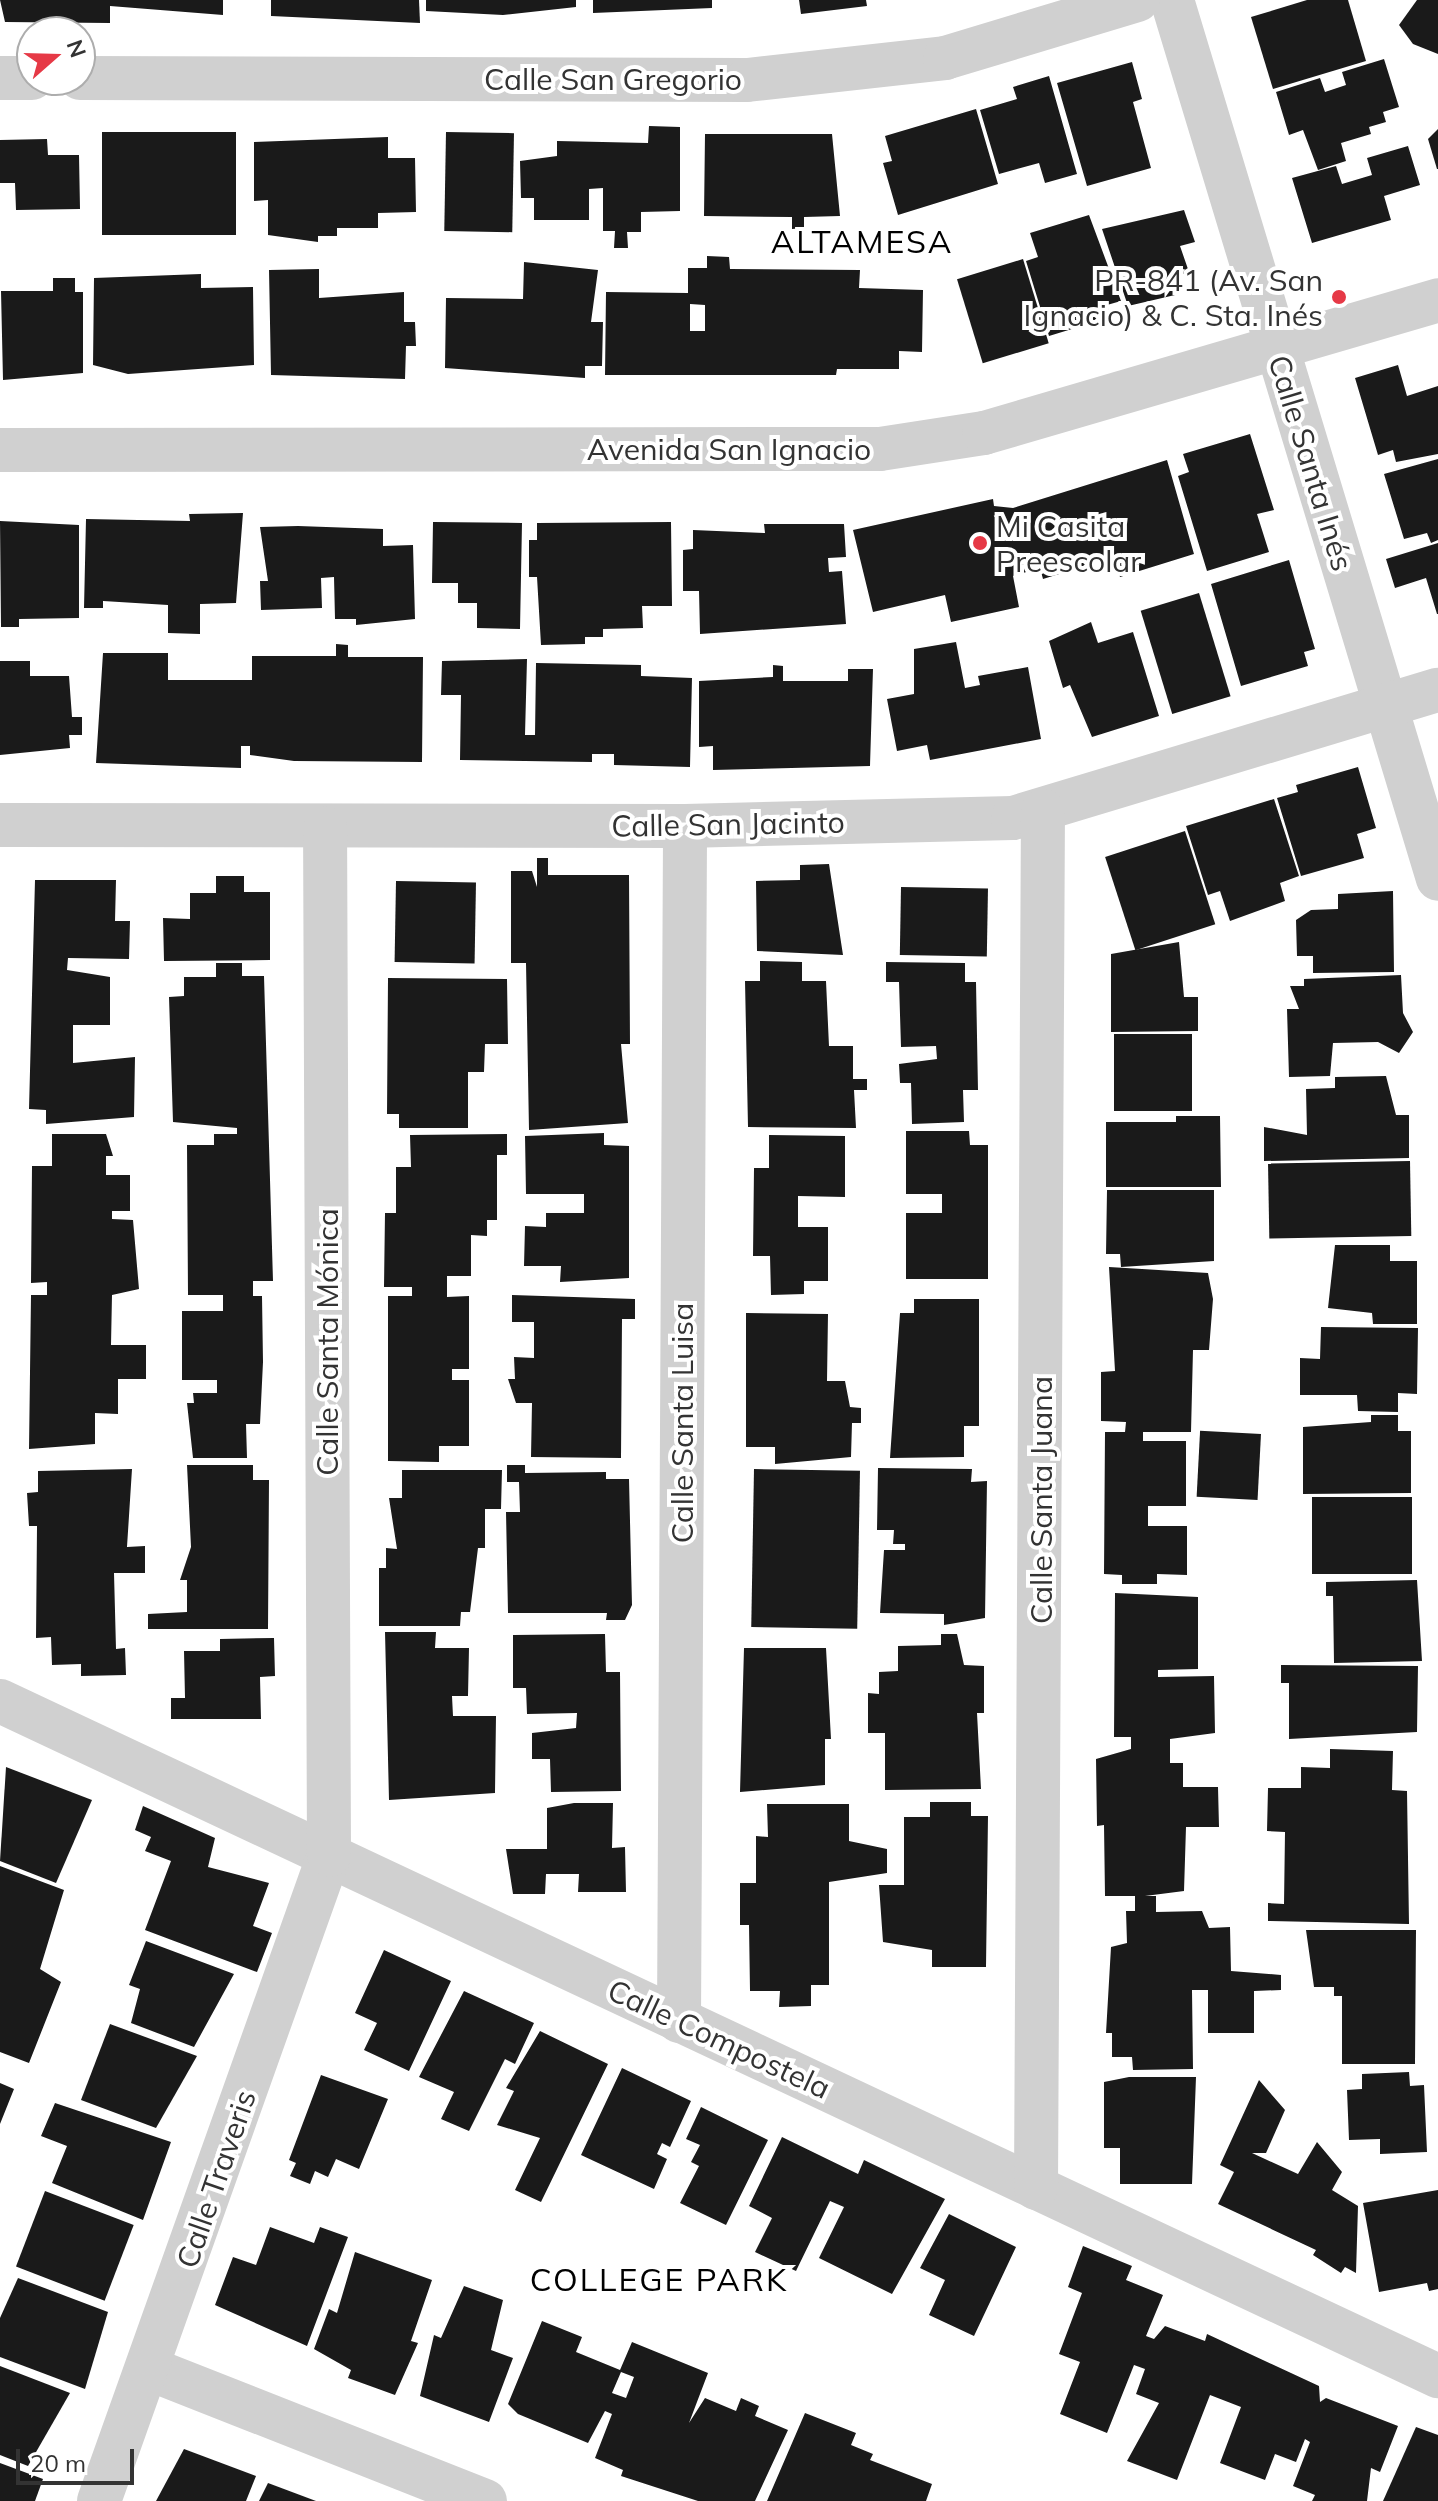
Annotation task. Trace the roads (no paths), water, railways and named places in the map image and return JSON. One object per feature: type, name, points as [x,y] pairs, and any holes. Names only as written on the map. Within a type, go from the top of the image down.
[{"type":"street","name":"Calle San Gregorio","points":[[96,78],[747,80],[945,58],[1137,0]]},
{"type":"street","name":"Calle Santa Inés","points":[[1172,0],[1438,879]]},
{"type":"street","name":"Avenida San Ignacio","points":[[0,450],[880,449],[984,433],[1438,300]]},
{"type":"street","name":"Calle San Jacinto","points":[[0,825],[325,828],[685,826],[1043,811],[1438,690]]},
{"type":"street","name":"Calle Santa Juana","points":[[1036,2188],[1043,811]]},
{"type":"street","name":"Calle Santa Luisa","points":[[679,2021],[685,826]]},
{"type":"street","name":"Calle Santa Mónica","points":[[325,828],[329,1855]]},
{"type":"street","name":"Calle Compostela","points":[[0,1701],[1438,2376]]},
{"type":"street","name":"Calle Traveris","points":[[99,2501],[150,2369],[329,1855]]},
{"type":"street","points":[[150,2369],[485,2501]]},
{"type":"place","name":"PR-841 (Av. San Ignacio) & C. Sta. Inés","points":[[1339,297]]},
{"type":"place","name":"Mi Casita Preescolar","points":[[980,543]]},
{"type":"district","name":"ALTAMESA","points":[[862,241]]},
{"type":"district","name":"COLLEGE PARK","points":[[659,2279]]}]
